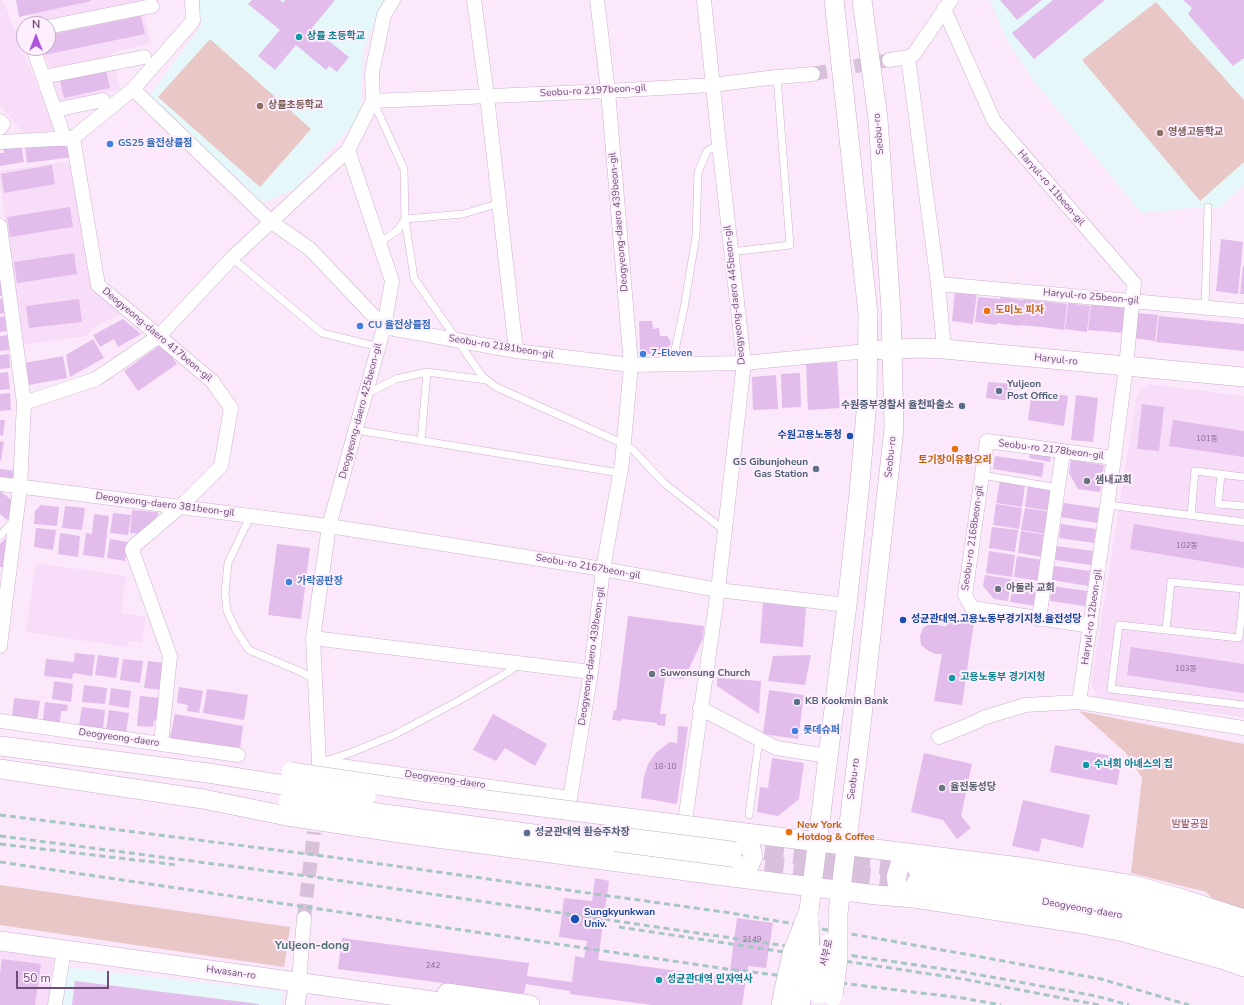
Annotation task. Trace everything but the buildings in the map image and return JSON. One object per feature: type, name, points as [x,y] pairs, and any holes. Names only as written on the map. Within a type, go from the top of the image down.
[{"type":"main road","points":[[783,998],[792,954],[809,910],[847,604],[867,401],[868,314],[834,0]]},
{"type":"main road","name":"Seobu-ro","points":[[838,913],[861,726],[894,428],[892,311],[878,119],[862,0]]},
{"type":"main road","name":"Haryul-ro","points":[[868,351],[920,348],[944,349],[1244,377]]},
{"type":"main road","points":[[0,746],[208,773],[289,794],[414,835],[735,854],[818,841],[846,845],[916,876],[1076,923],[1124,932],[1225,960],[1244,967]]},
{"type":"main road","points":[[0,770],[203,799],[289,794],[432,793],[735,854],[812,887],[840,891],[916,876],[1020,867],[1133,886],[1186,900],[1244,919]]},
{"type":"main road","points":[[289,794],[735,854]]},
{"type":"main road","name":"Deogyeong-daero","points":[[916,876],[1018,883],[1130,901],[1180,914],[1244,935]]},
{"type":"main road","name":"Deogyeong-daero","points":[[916,876],[1127,917],[1174,929],[1244,951]]},
{"type":"main road","name":"서부로","points":[[800,1005],[810,954],[809,910]]},
{"type":"main road","points":[[833,1000],[838,958],[838,913]]},
{"type":"main road","name":"서부로","points":[[817,1005],[826,957],[838,913]]},
{"type":"main road","name":"Hwasan-ro","points":[[0,941],[299,982],[417,1001],[462,1005]]},
{"type":"main road","points":[[295,1005],[299,982]]},
{"type":"main road","points":[[417,1001],[426,990],[530,1005]]},
{"type":"street","points":[[0,142],[69,139],[133,89],[193,21],[192,0]]},
{"type":"street","points":[[24,403],[96,379],[159,336],[232,258],[348,150],[373,101],[372,73],[384,15],[393,0]]},
{"type":"street","points":[[474,0],[500,203],[516,351]]},
{"type":"street","name":"Deogyeong-daero 439beon-gil","points":[[570,798],[592,672],[603,570],[624,444],[631,365],[608,91],[596,0]]},
{"type":"street","name":"Deogyeong-daero 445beon-gil","points":[[686,814],[718,590],[744,363],[712,85],[704,0]]},
{"type":"street","points":[[889,60],[908,57],[914,54],[948,4]]},
{"type":"street","name":"Haryul-ro 11beon-gil","points":[[948,4],[994,121],[1134,283],[1126,367]]},
{"type":"street","points":[[56,25],[152,6]]},
{"type":"street","name":"Deogyeong-daero 417beon-gil","points":[[36,56],[55,110],[69,139],[98,285],[212,380],[231,408],[221,466],[180,507],[134,546],[132,550],[170,656],[161,744]]},
{"type":"street","points":[[43,77],[144,57]]},
{"type":"street","points":[[908,57],[938,284],[944,349]]},
{"type":"street","name":"Seobu-ro 2197beon-gil","points":[[373,101],[712,85],[777,76],[813,74]]},
{"type":"street","points":[[133,89],[270,222],[310,249],[384,327]]},
{"type":"street","points":[[55,110],[103,100]]},
{"type":"street","points":[[0,121],[3,124],[0,128]]},
{"type":"street","name":"Deogyeong-daero 425beon-gil","points":[[314,832],[320,763],[313,638],[329,526],[379,347],[392,281],[348,150]]},
{"type":"street","points":[[0,226],[24,403],[20,487],[3,601],[0,646]]},
{"type":"street","name":"Haryul-ro 25beon-gil","points":[[938,284],[1244,311]]},
{"type":"street","name":"Seobu-ro 2181beon-gil","points":[[384,327],[516,351],[631,365],[744,363],[868,351]]},
{"type":"street","name":"Haryul-ro 12beon-gil","points":[[1079,702],[1108,505],[1126,367]]},
{"type":"street","name":"Seobu-ro 2178beon-gil","points":[[987,441],[1114,458]]},
{"type":"street","name":"Seobu-ro 2168beon-gil","points":[[987,441],[965,595],[972,608],[1091,626]]},
{"type":"street","points":[[1039,619],[1063,452]]},
{"type":"street","name":"Deogyeong-daero 381beon-gil","points":[[0,484],[329,526]]},
{"type":"street","name":"Seobu-ro 2167beon-gil","points":[[329,526],[718,590],[847,604]]},
{"type":"street","points":[[313,638],[592,672]]},
{"type":"street","points":[[939,737],[983,718],[1025,705],[1079,702],[1244,728]]},
{"type":"street","points":[[700,708],[776,748],[828,756]]},
{"type":"street","name":"Deogyeong-daero","points":[[0,721],[238,755]]},
{"type":"street","name":"Deogyeong-daero","points":[[320,763],[570,798]]},
{"type":"street","points":[[299,982],[304,918]]},
{"type":"street","points":[[56,1005],[64,950]]},
{"type":"lane","points":[[731,252],[790,245],[777,76]]},
{"type":"lane","points":[[373,101],[404,169],[405,219],[414,278],[482,376],[496,387],[624,444],[638,454],[648,468],[664,483],[725,531]]},
{"type":"lane","points":[[672,364],[684,308],[696,236],[698,172],[707,151],[719,144]]},
{"type":"lane","points":[[405,219],[463,214],[500,203]]},
{"type":"lane","points":[[1205,307],[1208,207]]},
{"type":"lane","points":[[380,243],[398,230],[405,219]]},
{"type":"lane","points":[[232,258],[322,333],[379,347]]},
{"type":"lane","points":[[366,394],[396,379],[428,372],[486,380]]},
{"type":"lane","points":[[421,441],[428,372]]},
{"type":"lane","points":[[356,430],[620,473]]},
{"type":"lane","points":[[1190,515],[1196,471],[1244,477]]},
{"type":"lane","points":[[982,475],[1058,488]]},
{"type":"lane","points":[[1221,475],[1218,504],[1244,506]]},
{"type":"lane","points":[[1108,505],[1244,522]]},
{"type":"lane","points":[[253,516],[248,521],[228,563],[225,593],[227,611],[236,630],[249,650],[315,679]]},
{"type":"lane","points":[[0,536],[16,518]]},
{"type":"lane","points":[[1166,630],[1171,582],[1244,589],[1239,638],[1119,625],[1112,689],[1244,705]]},
{"type":"lane","points":[[320,763],[350,753],[394,734],[466,697],[510,672],[519,663]]},
{"type":"lane","points":[[749,815],[759,739]]},
{"type":"shaded area","points":[[0,0],[3,0],[16,33],[16,56],[25,56],[55,131],[23,133],[0,105]]},
{"type":"shaded area","points":[[28,0],[141,0],[151,43],[111,53],[120,89],[61,103],[46,56],[56,56],[56,16],[33,16]]},
{"type":"shaded area","name":"상률초등학교","points":[[199,0],[385,0],[378,13],[363,51],[361,116],[295,189],[262,203],[149,96],[201,26]]},
{"type":"shaded area","name":"영생고등학교","points":[[990,0],[1244,0],[1244,185],[1220,208],[1199,207],[1141,213],[1034,81],[1006,38]]},
{"type":"shaded area","points":[[71,161],[95,288],[125,312],[95,327],[86,336],[22,345],[0,183],[0,171]]},
{"type":"shaded area","points":[[1149,384],[1244,396],[1244,717],[1099,698],[1091,684],[1137,394]]},
{"type":"shaded area","points":[[36,563],[126,576],[121,613],[146,617],[142,643],[128,641],[127,647],[26,632]]},
{"type":"shaded area","points":[[0,951],[54,958],[48,1005],[0,1005]]},
{"type":"shaded area","points":[[64,967],[283,991],[282,1005],[59,1005]]},
{"type":"green space","points":[[1156,2],[1244,100],[1244,162],[1200,201],[1082,60]]},
{"type":"green space","points":[[210,39],[311,129],[260,187],[158,97]]},
{"type":"green space","name":"밤밭공원","points":[[1079,711],[1244,744],[1244,911],[1214,900],[1206,892],[1131,873],[1142,778],[1126,753]]},
{"type":"green space","points":[[0,885],[290,927],[284,967],[0,925]]},
{"type":"tunnel","points":[[813,74],[889,60]]},
{"type":"tunnel","points":[[304,918],[314,832]]},
{"type":"tunnel","points":[[736,847],[915,869]]},
{"type":"tunnel","points":[[736,861],[912,882]]},
{"type":"railway","points":[[0,815],[324,856],[731,913],[1101,979],[1189,1005]]},
{"type":"railway","points":[[0,836],[322,878],[964,972],[1096,996],[1129,1005]]},
{"type":"railway","points":[[0,844],[178,865]]},
{"type":"railway","points":[[0,862],[727,969],[962,998],[1001,1005]]},
{"type":"railway","points":[[619,927],[963,979],[1099,1005]]},
{"type":"place","name":"상률 초등학교","points":[[299,37]]},
{"type":"place","name":"상률초등학교","points":[[260,106]]},
{"type":"place","name":"영생고등학교","points":[[1160,133]]},
{"type":"place","name":"GS25 율전상률점","points":[[110,144]]},
{"type":"place","name":"도미노 피자","points":[[987,311]]},
{"type":"place","name":"CU 율전상률점","points":[[360,326]]},
{"type":"place","name":"7-Eleven","points":[[643,354]]},
{"type":"place","name":"Yuljeon Post Office","points":[[999,391]]},
{"type":"place","name":"수원중부경찰서 율천파출소","points":[[962,406]]},
{"type":"place","name":"수원고용노동청","points":[[850,436]]},
{"type":"place","name":"토기장이유황오리","points":[[955,449]]},
{"type":"place","name":"GS Gibunjoheun Gas Station","points":[[816,469]]},
{"type":"place","name":"샘내교회","points":[[1087,481]]},
{"type":"place","name":"가락공판장","points":[[289,582]]},
{"type":"place","name":"아둘라 교회","points":[[998,589]]},
{"type":"place","name":"성균관대역.고용노동부경기지청.율전성당","points":[[903,620]]},
{"type":"place","name":"Suwonsung Church","points":[[652,674]]},
{"type":"place","name":"고용노동부 경기지청","points":[[952,678]]},
{"type":"place","name":"KB Kookmin Bank","points":[[797,702]]},
{"type":"place","name":"롯데슈퍼","points":[[795,731]]},
{"type":"place","name":"수녀회 아녜스의 집","points":[[1086,765]]},
{"type":"place","name":"율전동성당","points":[[942,788]]},
{"type":"place","name":"New York Hotdog & Coffee","points":[[789,832]]},
{"type":"place","name":"성균관대역 환승주차장","points":[[527,833]]},
{"type":"place","name":"Sungkyunkwan Univ.","points":[[575,919]]},
{"type":"place","name":"성균관대역 민자역사","points":[[659,980]]},
{"type":"district","name":"Yuljeon-dong","points":[[312,946]]}]
